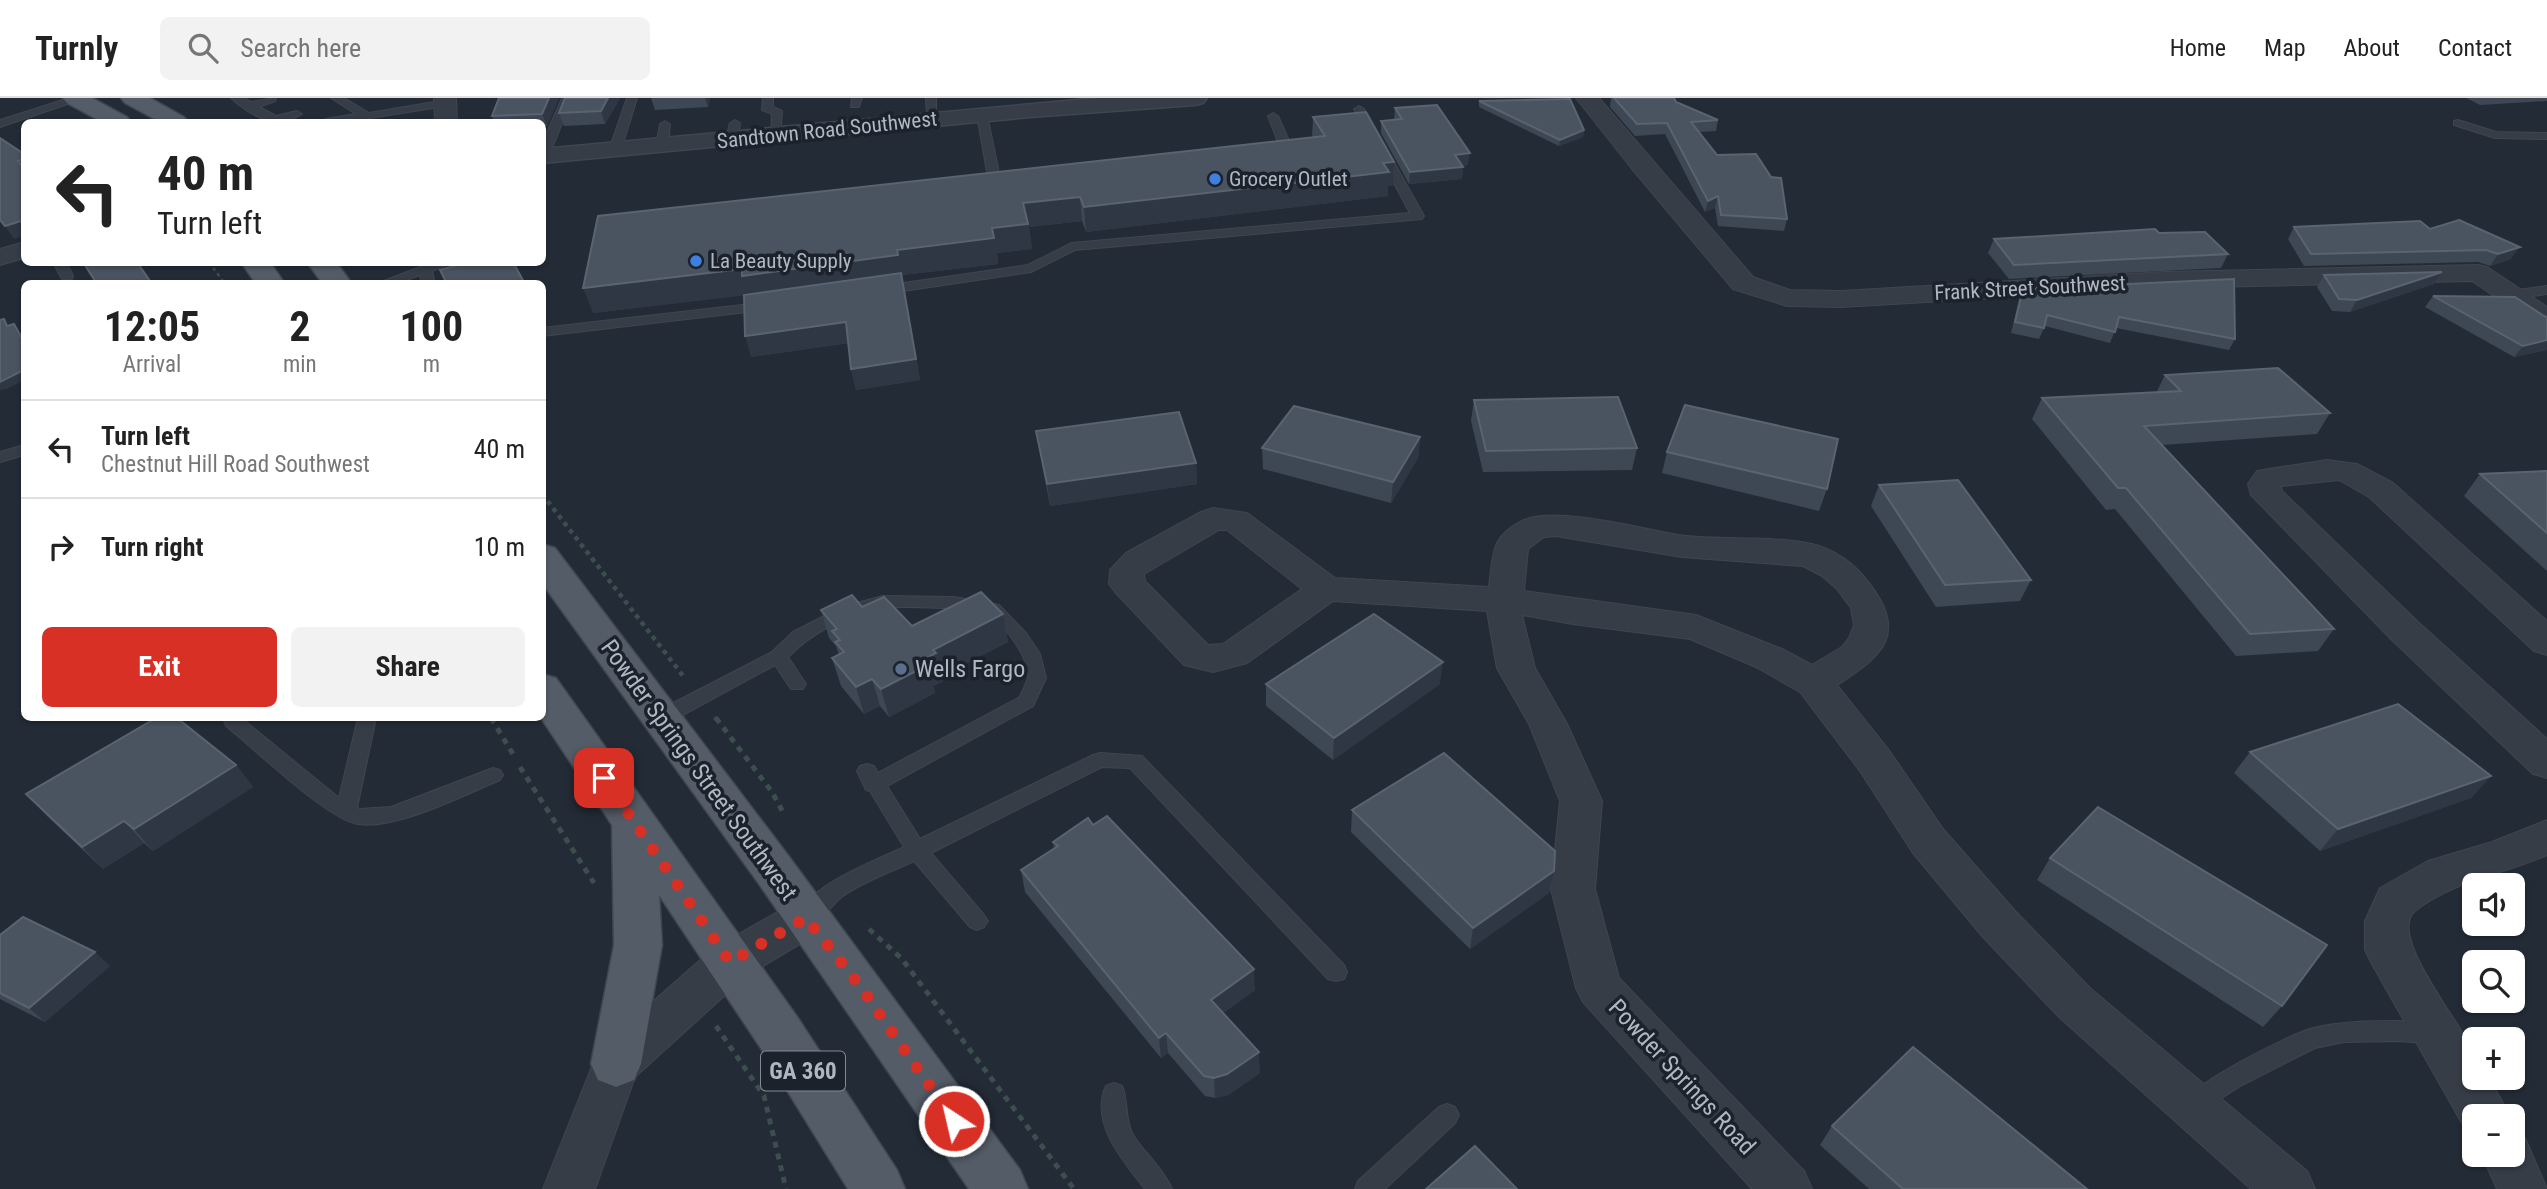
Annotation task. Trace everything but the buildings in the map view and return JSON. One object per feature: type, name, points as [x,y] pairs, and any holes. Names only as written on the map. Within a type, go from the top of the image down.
[{"type":"main road","points":[[76,98],[106,119]]},
{"type":"main road","points":[[133,98],[171,119]]},
{"type":"main road","points":[[324,266],[335,280]]},
{"type":"main road","name":"Powder Springs Street Southwest","points":[[546,561],[662,718],[821,904],[860,986],[1001,1189]]},
{"type":"main road","name":"GA 360","points":[[546,694],[730,962],[878,1189]]},
{"type":"main road","points":[[616,1064],[638,945],[634,821]]},
{"type":"street","name":"Sandtown Road Southwest","points":[[546,156],[615,150],[664,135],[733,131],[776,123],[932,109],[982,115],[1028,104],[1195,98]]},
{"type":"street","name":"Frank Street Southwest","points":[[1587,98],[1641,165],[1744,283],[1787,298],[1841,299],[2165,280],[2478,273],[2547,319]]},
{"type":"street","points":[[0,257],[21,251]]},
{"type":"street","points":[[2547,642],[2381,490],[2346,471],[2327,470],[2268,478],[2263,484],[2267,495],[2547,763]]},
{"type":"street","points":[[1326,589],[1234,654],[1213,659],[1197,656],[1144,602],[1127,584],[1127,570],[1138,561],[1213,519],[1226,517],[1235,520],[1326,589],[1507,600],[1573,612],[1696,627],[1769,658],[1813,682],[1874,760],[1928,841],[1999,923],[2076,1003],[2289,1189]]},
{"type":"street","name":"Powder Springs Road","points":[[1786,1189],[1600,988],[1573,889],[1581,801],[1548,724],[1516,667],[1504,617],[1511,545],[1535,528],[1556,525],[1682,546],[1810,555],[1834,568],[1848,580],[1868,606],[1872,625],[1866,643],[1855,656],[1813,682]]},
{"type":"street","points":[[2478,1104],[2388,950],[2387,921],[2395,901],[2443,873],[2501,857],[2547,837]]},
{"type":"street","points":[[569,1189],[616,1064],[730,962],[821,904]]},
{"type":"street","points":[[2513,1167],[2523,1189]]},
{"type":"lane","points":[[0,124],[76,98]]},
{"type":"lane","points":[[546,149],[567,98]]},
{"type":"lane","points":[[615,150],[632,98]]},
{"type":"lane","points":[[768,98],[767,110],[776,123]]},
{"type":"lane","points":[[1349,122],[1368,98]]},
{"type":"lane","points":[[241,100],[271,99]]},
{"type":"lane","points":[[241,100],[273,119]]},
{"type":"lane","points":[[334,101],[366,116]]},
{"type":"lane","points":[[261,112],[282,106]]},
{"type":"lane","points":[[346,119],[446,108]]},
{"type":"lane","points":[[867,292],[1031,268],[1072,247],[1418,216],[1359,109]]},
{"type":"lane","points":[[282,119],[297,114]]},
{"type":"lane","points":[[982,115],[995,183]]},
{"type":"lane","points":[[1275,122],[1287,150]]},
{"type":"lane","points":[[2458,123],[2495,135],[2547,136]]},
{"type":"lane","points":[[61,266],[67,276]]},
{"type":"lane","points":[[393,280],[435,266]]},
{"type":"lane","points":[[425,269],[428,280]]},
{"type":"lane","points":[[2510,295],[2547,290]]},
{"type":"lane","points":[[546,332],[787,303]]},
{"type":"lane","points":[[0,457],[21,451]]},
{"type":"lane","points":[[662,718],[778,656],[799,636],[848,611],[883,602],[954,603],[993,609],[1020,636],[1034,658],[1037,678],[1027,701],[870,778],[917,851],[977,921]]},
{"type":"lane","points":[[778,656],[797,684]]},
{"type":"lane","points":[[233,721],[323,795],[359,817],[392,815],[493,775]]},
{"type":"lane","points":[[346,811],[366,721]]},
{"type":"lane","points":[[821,904],[917,851],[1100,761],[1135,761],[1336,972]]},
{"type":"lane","points":[[2192,1106],[2234,1078],[2311,1038],[2344,1031],[2400,1031],[2436,1035]]},
{"type":"lane","points":[[1114,1094],[1115,1122],[1125,1143],[1160,1189]]},
{"type":"lane","points":[[1367,1189],[1447,1115]]},
{"type":"path","points":[[546,499],[772,792],[791,827]]},
{"type":"path","points":[[493,721],[593,882]]},
{"type":"path","points":[[821,904],[864,925],[902,959],[1074,1189]]},
{"type":"path","points":[[735,1054],[764,1097],[786,1189]]},
{"type":"place","name":"Grocery Outlet","points":[[1215,179]]},
{"type":"place","name":"La Beauty Supply","points":[[696,261]]},
{"type":"place","name":"Wells Fargo","points":[[901,669]]},
{"type":"route","points":[[604,778],[730,962],[806,918],[860,986],[954,1121]]}]
